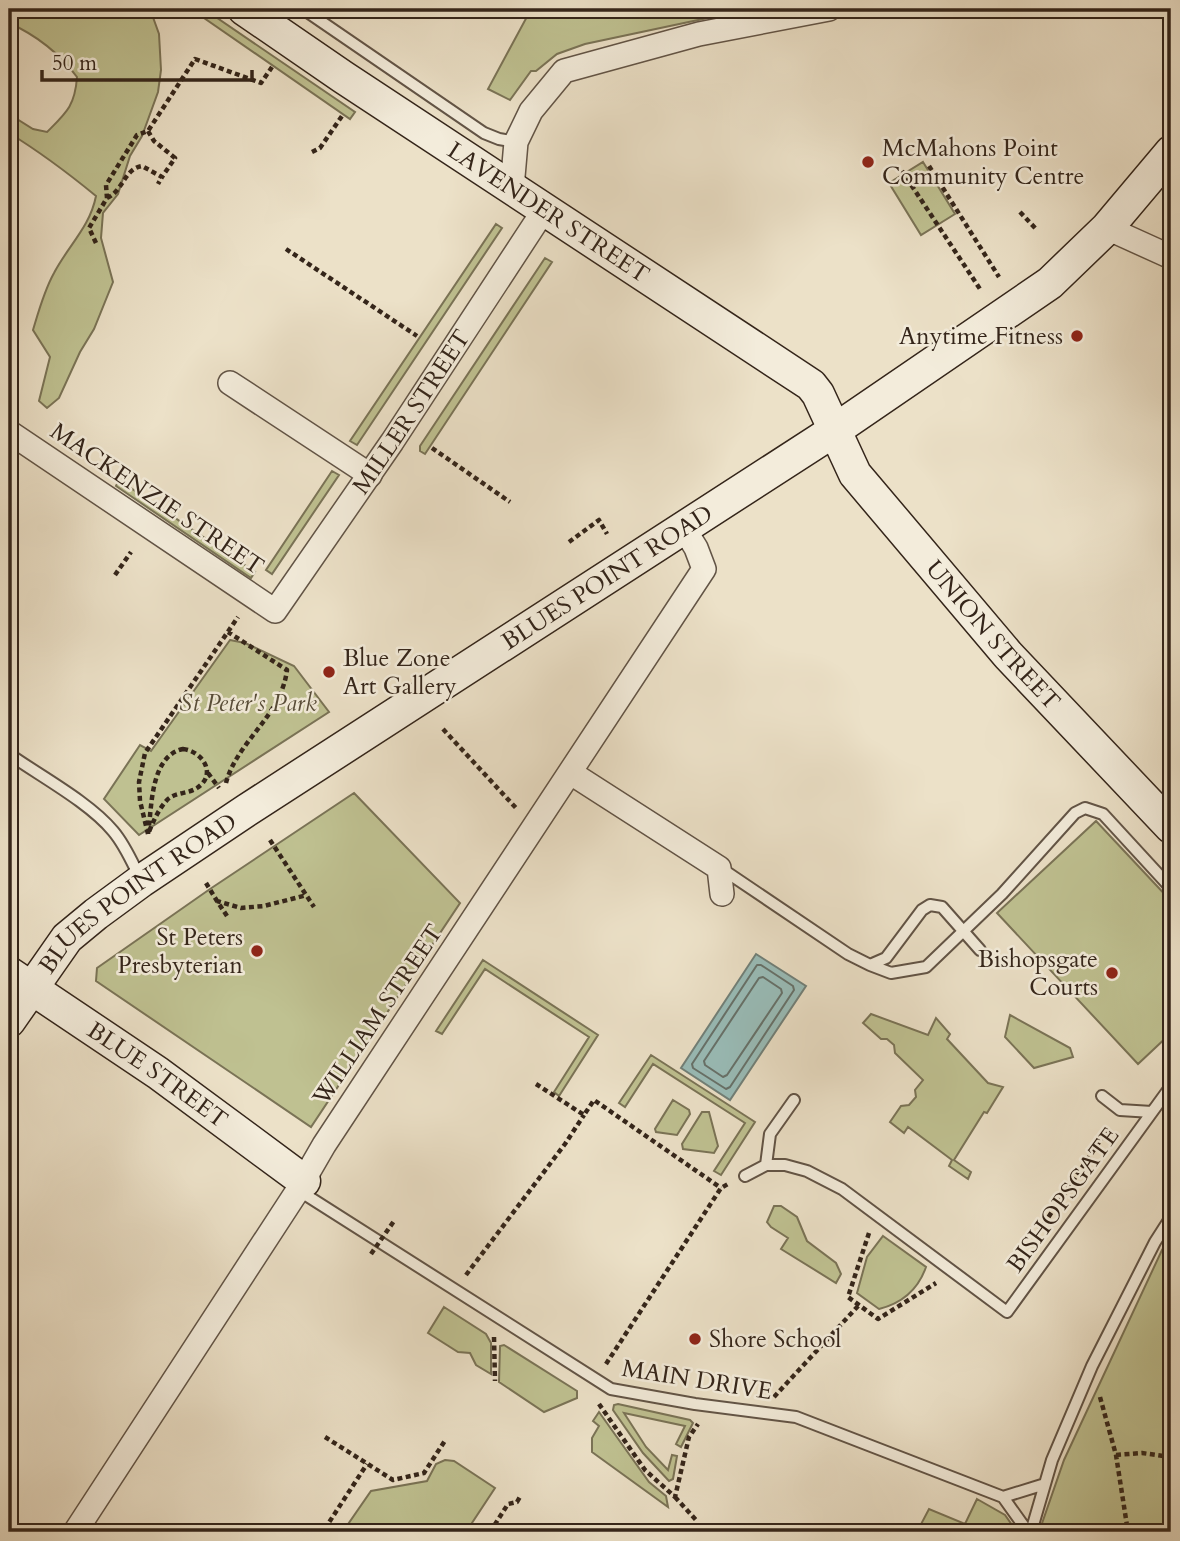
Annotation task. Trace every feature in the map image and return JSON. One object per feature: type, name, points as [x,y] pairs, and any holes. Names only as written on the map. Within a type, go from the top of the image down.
[{"type":"street","name":"LAVENDER STREET","points":[[244,9],[811,385],[835,430]]},
{"type":"street","points":[[512,188],[516,142],[531,111],[564,71],[699,34],[829,9]]},
{"type":"street","name":"BLUES POINT ROAD","points":[[20,980],[72,933],[141,881],[835,430],[1050,283],[1107,228],[1171,152]]},
{"type":"street","name":"MILLER STREET","points":[[275,611],[370,475],[544,210]]},
{"type":"street","points":[[1107,228],[1171,257]]},
{"type":"street","points":[[230,383],[370,475]]},
{"type":"street","name":"UNION STREET","points":[[835,430],[855,474],[933,568],[1008,655],[1171,827]]},
{"type":"street","name":"MACKENZIE STREET","points":[[9,432],[275,611]]},
{"type":"street","name":"WILLIAM STREET","points":[[75,1532],[301,1186],[324,1145],[704,569],[696,548],[683,527]]},
{"type":"street","points":[[571,773],[719,868],[722,894]]},
{"type":"street","points":[[9,1021],[20,980]]},
{"type":"street","name":"BLUE STREET","points":[[20,980],[158,1073],[301,1186]]},
{"type":"lane","points":[[303,9],[484,133],[516,142]]},
{"type":"lane","points":[[9,754],[107,824],[120,841],[141,881]]},
{"type":"lane","points":[[719,868],[848,954],[891,972],[926,967],[1002,894],[1075,813],[1085,808],[1103,814],[1171,888]]},
{"type":"lane","points":[[870,965],[886,958],[922,909],[930,905],[942,907],[980,950]]},
{"type":"lane","name":"BISHOPSGATE","points":[[874,1216],[1007,1312],[1171,1086]]},
{"type":"lane","points":[[1102,1096],[1120,1110],[1152,1112]]},
{"type":"lane","points":[[766,1165],[770,1135],[794,1100]]},
{"type":"lane","points":[[745,1176],[766,1165],[785,1165],[807,1171],[842,1189],[874,1216]]},
{"type":"lane","name":"MAIN DRIVE","points":[[301,1186],[611,1390],[796,1417],[1003,1497]]},
{"type":"lane","points":[[1030,1532],[1052,1460],[1092,1366],[1155,1242],[1171,1217]]},
{"type":"lane","points":[[1030,1532],[1003,1497],[1045,1485]]},
{"type":"path","points":[[107,198],[106,185],[136,135],[148,131],[195,59],[261,83],[272,67]]},
{"type":"path","points":[[312,152],[320,148],[342,116]]},
{"type":"path","points":[[148,131],[154,141],[175,158],[158,184]]},
{"type":"path","points":[[96,243],[89,228],[107,198],[115,194],[130,171],[142,166],[162,177]]},
{"type":"path","points":[[929,166],[999,277]]},
{"type":"path","points":[[902,171],[981,289]]},
{"type":"path","points":[[1020,212],[1037,230]]},
{"type":"path","points":[[286,249],[417,336]]},
{"type":"path","points":[[432,448],[510,502]]},
{"type":"path","points":[[569,542],[599,520],[607,534]]},
{"type":"path","points":[[115,575],[131,552]]},
{"type":"path","points":[[148,834],[140,801],[139,782],[145,753],[242,609]]},
{"type":"path","points":[[226,783],[231,765],[259,730],[284,688],[287,670],[228,632]]},
{"type":"path","points":[[443,729],[506,797]]},
{"type":"path","points":[[148,834],[155,786],[164,760],[172,751],[191,750],[200,755],[219,788]]},
{"type":"path","points":[[148,834],[158,812],[170,797],[200,786],[208,772]]},
{"type":"path","points":[[270,840],[314,907]]},
{"type":"path","points":[[206,883],[227,916]]},
{"type":"path","points":[[218,901],[241,908],[307,895]]},
{"type":"path","points":[[536,1084],[584,1115]]},
{"type":"path","points":[[456,1290],[565,1144],[594,1100],[721,1188],[599,1382],[593,1397],[645,1469],[696,1520]]},
{"type":"path","points":[[1034,1238],[1110,1126]]},
{"type":"path","points":[[874,1216],[848,1297],[878,1319],[947,1276]]},
{"type":"path","points":[[371,1254],[394,1221]]},
{"type":"path","points":[[760,1413],[859,1305]]},
{"type":"path","points":[[494,1315],[495,1381]]},
{"type":"path","points":[[1092,1366],[1116,1455],[1128,1532]]},
{"type":"path","points":[[675,1497],[689,1437],[711,1406]]},
{"type":"path","points":[[326,1437],[393,1480],[424,1473],[446,1439]]},
{"type":"path","points":[[1116,1455],[1171,1457]]},
{"type":"path","points":[[1162,1455],[1171,1464]]},
{"type":"path","points":[[340,1532],[328,1524],[367,1464]]},
{"type":"path","points":[[490,1532],[508,1504],[516,1502],[521,1495]]},
{"type":"path","points":[[303,1528],[310,1532]]},
{"type":"green space","points":[[9,9],[150,9],[159,34],[161,70],[158,92],[142,136],[130,156],[118,194],[103,213],[101,238],[113,282],[94,329],[59,398],[47,408],[39,401],[50,357],[33,330],[50,280],[84,227],[96,196],[9,133],[9,114],[33,129],[47,132],[68,108],[74,95],[77,77],[63,60],[46,46],[9,23]]},
{"type":"green space","points":[[191,9],[204,9],[355,112],[350,119]]},
{"type":"green space","points":[[520,9],[750,9],[585,44],[557,54],[536,71],[531,71],[510,100],[488,89],[529,13]]},
{"type":"green space","points":[[923,162],[955,214],[921,235],[889,183]]},
{"type":"green space","points":[[496,224],[502,228],[357,445],[350,441]]},
{"type":"green space","points":[[545,258],[552,262],[425,454],[420,451],[420,446]]},
{"type":"green space","points":[[332,471],[339,475],[272,574],[266,570]]},
{"type":"green space","points":[[119,480],[255,572],[251,578],[116,486]]},
{"type":"green space","name":"St Peter's Park","points":[[230,640],[245,643],[294,666],[329,712],[139,835],[104,799],[140,745],[151,751]]},
{"type":"green space","points":[[354,793],[460,903],[311,1127],[96,981],[97,968]]},
{"type":"green space","name":"Bishopsgate Courts","points":[[1096,821],[1171,901],[1171,1033],[1138,1064],[997,913]]},
{"type":"green space","points":[[483,960],[598,1035],[559,1096],[554,1092],[589,1037],[485,969],[442,1034],[436,1031]]},
{"type":"green space","points":[[871,1014],[928,1035],[936,1018],[950,1034],[947,1039],[988,1083],[1003,1087],[954,1160],[971,1172],[968,1179],[949,1166],[952,1160],[908,1127],[904,1133],[890,1122],[901,1106],[909,1105],[916,1097],[915,1090],[923,1080],[895,1053],[894,1045],[887,1039],[881,1039],[863,1023]]},
{"type":"green space","points":[[1010,1015],[1070,1048],[1073,1057],[1034,1068],[1005,1037]]},
{"type":"green space","points":[[651,1055],[755,1122],[721,1175],[714,1171],[745,1123],[653,1064],[625,1107],[619,1103]]},
{"type":"green space","points":[[673,1100],[689,1110],[690,1114],[677,1135],[656,1132],[655,1129]]},
{"type":"green space","points":[[702,1112],[709,1112],[718,1146],[714,1153],[683,1149],[682,1144]]},
{"type":"green space","points":[[774,1206],[781,1206],[797,1217],[807,1241],[836,1263],[841,1274],[836,1283],[781,1249],[788,1238],[767,1222]]},
{"type":"green space","points":[[883,1236],[926,1267],[909,1294],[879,1309],[857,1293],[867,1257]]},
{"type":"green space","points":[[1171,1236],[1171,1532],[1039,1532],[1064,1460]]},
{"type":"green space","points":[[444,1307],[486,1334],[491,1343],[491,1374],[476,1365],[470,1353],[458,1352],[428,1333]]},
{"type":"green space","points":[[504,1345],[577,1391],[577,1398],[544,1412],[499,1382],[500,1346]]},
{"type":"green space","points":[[614,1405],[690,1420],[693,1423],[681,1447],[676,1444],[685,1426],[624,1413],[646,1447],[668,1470],[672,1455],[677,1456],[673,1479],[669,1481],[643,1453],[613,1410]]},
{"type":"green space","points":[[599,1412],[649,1482],[666,1496],[668,1507],[592,1452],[592,1438],[599,1426],[593,1421]]},
{"type":"green space","points":[[445,1460],[454,1461],[495,1488],[466,1532],[344,1530],[371,1491],[427,1481],[436,1464]]},
{"type":"green space","points":[[977,1499],[1005,1515],[1017,1532],[918,1530],[929,1509],[965,1524]]},
{"type":"water","points":[[756,954],[806,986],[730,1100],[681,1068]]},
{"type":"place","name":"McMahons Point Community Centre","points":[[868,162]]},
{"type":"place","name":"Anytime Fitness","points":[[1077,336]]},
{"type":"place","name":"Blue Zone Art Gallery","points":[[329,672]]},
{"type":"place","name":"St Peters Presbyterian","points":[[257,951]]},
{"type":"place","name":"Bishopsgate Courts","points":[[1112,973]]},
{"type":"place","name":"Shore School","points":[[695,1339]]}]
